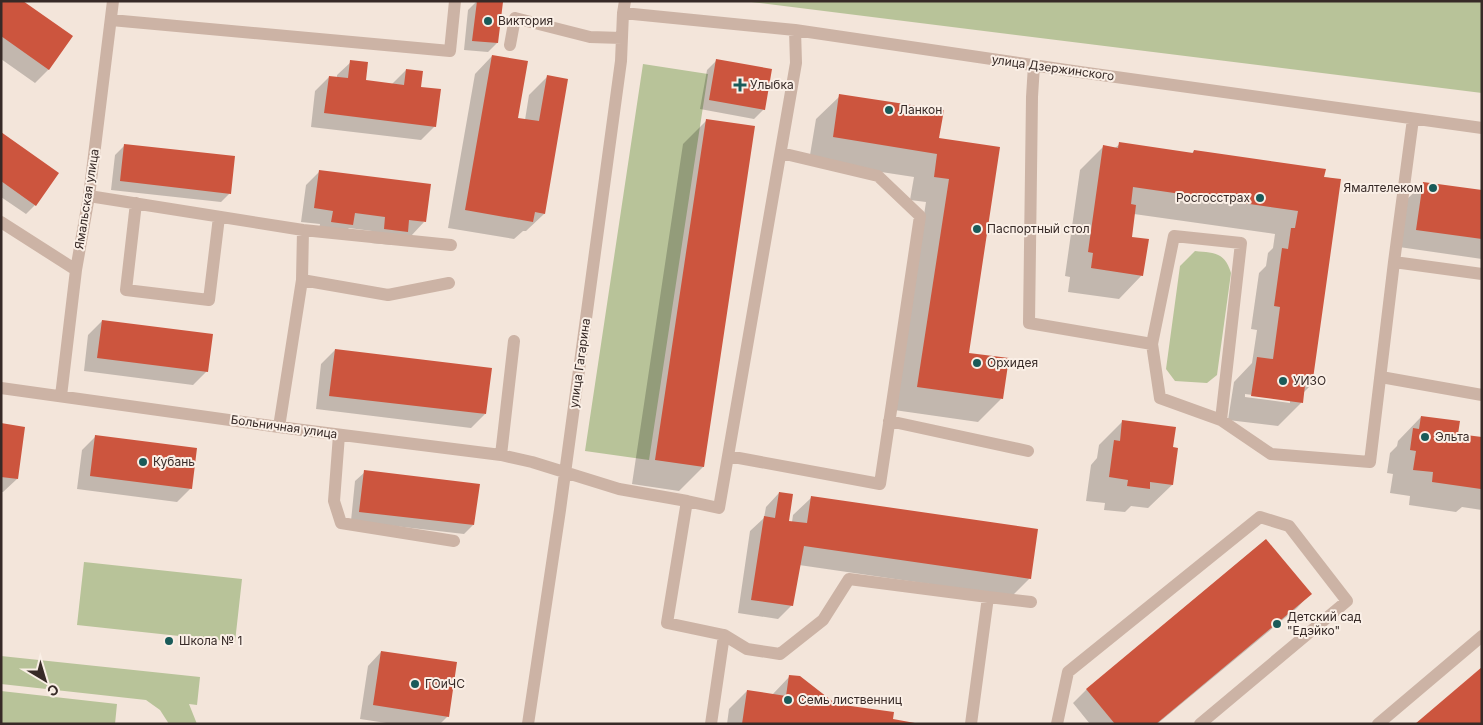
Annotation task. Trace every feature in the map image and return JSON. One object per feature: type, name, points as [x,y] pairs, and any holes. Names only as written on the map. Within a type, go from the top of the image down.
[{"type":"street","name":"Ямальская улица","points":[[61,396],[76,270],[89,196],[113,1]]},
{"type":"street","points":[[111,20],[450,51],[455,1]]},
{"type":"street","name":"улица Дзержинского","points":[[624,7],[1482,128]]},
{"type":"street","name":"улица Гагарина","points":[[528,724],[565,472],[621,62],[624,7]]},
{"type":"street","points":[[510,45],[514,18],[590,37],[622,38]]},
{"type":"street","points":[[781,153],[878,176],[920,216],[880,484],[728,456],[796,63],[795,30]]},
{"type":"street","points":[[1034,65],[1029,323],[1152,344]]},
{"type":"street","points":[[1221,420],[1241,243],[1174,236],[1152,344],[1160,398],[1221,420],[1271,454],[1370,462],[1413,119]]},
{"type":"street","points":[[89,196],[303,230],[451,245]]},
{"type":"street","points":[[136,203],[126,290],[209,300],[219,217]]},
{"type":"street","points":[[1,222],[76,270]]},
{"type":"street","points":[[279,427],[302,280],[303,230]]},
{"type":"street","points":[[1394,262],[1482,274]]},
{"type":"street","points":[[302,280],[388,295],[449,283]]},
{"type":"street","points":[[501,455],[514,342]]},
{"type":"street","points":[[1381,377],[1482,395]]},
{"type":"street","name":"Больничная улица","points":[[1,388],[279,427],[501,455],[532,462],[619,489],[719,508],[728,456]]},
{"type":"street","points":[[889,421],[1028,451]]},
{"type":"street","points":[[339,434],[334,501],[341,523],[454,540]]},
{"type":"street","points":[[687,501],[666,623],[724,635],[747,649],[780,654],[823,620],[849,579],[1031,602]]},
{"type":"street","points":[[1057,724],[1068,672],[1260,517],[1289,526],[1347,601],[1200,724]]},
{"type":"street","points":[[970,724],[988,598]]},
{"type":"street","points":[[711,724],[724,635]]},
{"type":"street","points":[[1378,724],[1482,636]]},
{"type":"green space","points":[[743,1],[1474,1],[1482,2],[1482,93]]},
{"type":"green space","points":[[643,64],[708,74],[649,460],[585,451]]},
{"type":"green space","points":[[1195,251],[1213,253],[1222,257],[1229,266],[1231,273],[1217,375],[1207,383],[1175,381],[1166,369],[1180,266]]},
{"type":"green space","points":[[84,562],[242,579],[235,642],[77,625]]},
{"type":"green space","points":[[1,656],[200,677],[197,705],[189,704],[197,724],[169,724],[160,710],[146,700],[1,684]]},
{"type":"green space","points":[[1,691],[117,704],[115,724],[1,724]]},
{"type":"building","points":[[1,1],[23,1],[73,36],[49,70],[1,36]]},
{"type":"building","name":"Виктория","points":[[477,1],[503,2],[498,43],[472,41]]},
{"type":"building","points":[[492,55],[528,61],[518,118],[539,121],[547,75],[568,79],[545,214],[535,212],[533,222],[465,210]]},
{"type":"building","name":"Улыбка","points":[[716,59],[772,69],[765,110],[709,100]]},
{"type":"building","points":[[350,60],[368,62],[366,80],[404,85],[406,69],[423,71],[421,87],[441,89],[436,127],[324,113],[329,76],[348,78]]},
{"type":"building","points":[[839,94],[944,110],[939,138],[1000,147],[969,353],[1009,358],[1003,399],[917,387],[949,179],[934,177],[937,154],[833,137]]},
{"type":"building","points":[[706,119],[755,126],[704,467],[655,460]]},
{"type":"building","points":[[1,132],[59,173],[36,206],[1,181]]},
{"type":"building","points":[[1119,142],[1193,153],[1194,150],[1326,169],[1324,177],[1341,179],[1312,386],[1305,385],[1303,403],[1251,396],[1257,357],[1273,359],[1280,307],[1274,306],[1282,248],[1288,249],[1291,228],[1295,228],[1298,211],[1133,187],[1131,204],[1136,205],[1132,237],[1149,239],[1143,276],[1091,268],[1093,253],[1088,252],[1103,145],[1118,148]]},
{"type":"building","points":[[124,144],[235,156],[231,194],[120,181]]},
{"type":"building","points":[[319,170],[431,184],[426,222],[409,220],[408,232],[384,229],[385,217],[355,213],[353,225],[331,222],[333,211],[314,208]]},
{"type":"building","points":[[1423,182],[1482,190],[1482,239],[1416,230]]},
{"type":"building","points":[[102,320],[213,334],[208,372],[97,358]]},
{"type":"building","points":[[335,349],[492,368],[486,414],[329,396]]},
{"type":"building","points":[[1421,416],[1460,421],[1458,434],[1482,437],[1481,489],[1432,482],[1433,472],[1413,470],[1416,451],[1410,450],[1413,428],[1419,429]]},
{"type":"building","points":[[1122,420],[1176,427],[1173,447],[1178,448],[1173,485],[1150,482],[1150,489],[1127,486],[1128,480],[1109,477],[1114,440],[1120,441]]},
{"type":"building","points":[[1,423],[25,427],[18,479],[1,477]]},
{"type":"building","name":"Кубань","points":[[95,435],[197,448],[192,489],[90,476]]},
{"type":"building","points":[[364,470],[480,484],[474,525],[359,512]]},
{"type":"building","points":[[779,492],[793,494],[789,521],[807,523],[811,496],[1038,529],[1031,579],[804,546],[793,606],[751,600],[764,516],[775,518]]},
{"type":"building","points":[[1266,539],[1312,594],[1156,724],[1115,724],[1086,689]]},
{"type":"building","name":"ГОиЧС","points":[[381,651],[457,662],[449,717],[373,705]]},
{"type":"building","points":[[1482,667],[1482,724],[1415,724]]},
{"type":"building","name":"Семь лиственниц","points":[[789,675],[800,676],[836,704],[894,712],[893,719],[915,724],[742,724],[747,690],[786,696]]},
{"type":"place","name":"Виктория","points":[[488,21]]},
{"type":"place","name":"Улыбка","points":[[740,85]]},
{"type":"place","name":"Ланкон","points":[[889,110]]},
{"type":"place","name":"Ямалтелеком","points":[[1433,188]]},
{"type":"place","name":"Росгосстрах","points":[[1260,198]]},
{"type":"place","name":"Паспортный стол","points":[[977,229]]},
{"type":"place","name":"Орхидея","points":[[977,363]]},
{"type":"place","name":"УИЗО","points":[[1283,381]]},
{"type":"place","name":"Эльта","points":[[1425,437]]},
{"type":"place","name":"Кубань","points":[[143,462]]},
{"type":"place","name":"Детский сад \"Едэйко\"","points":[[1277,624]]},
{"type":"place","name":"Школа № 1","points":[[169,641]]},
{"type":"place","name":"ГОиЧС","points":[[415,684]]},
{"type":"place","name":"Семь лиственниц","points":[[788,700]]}]
